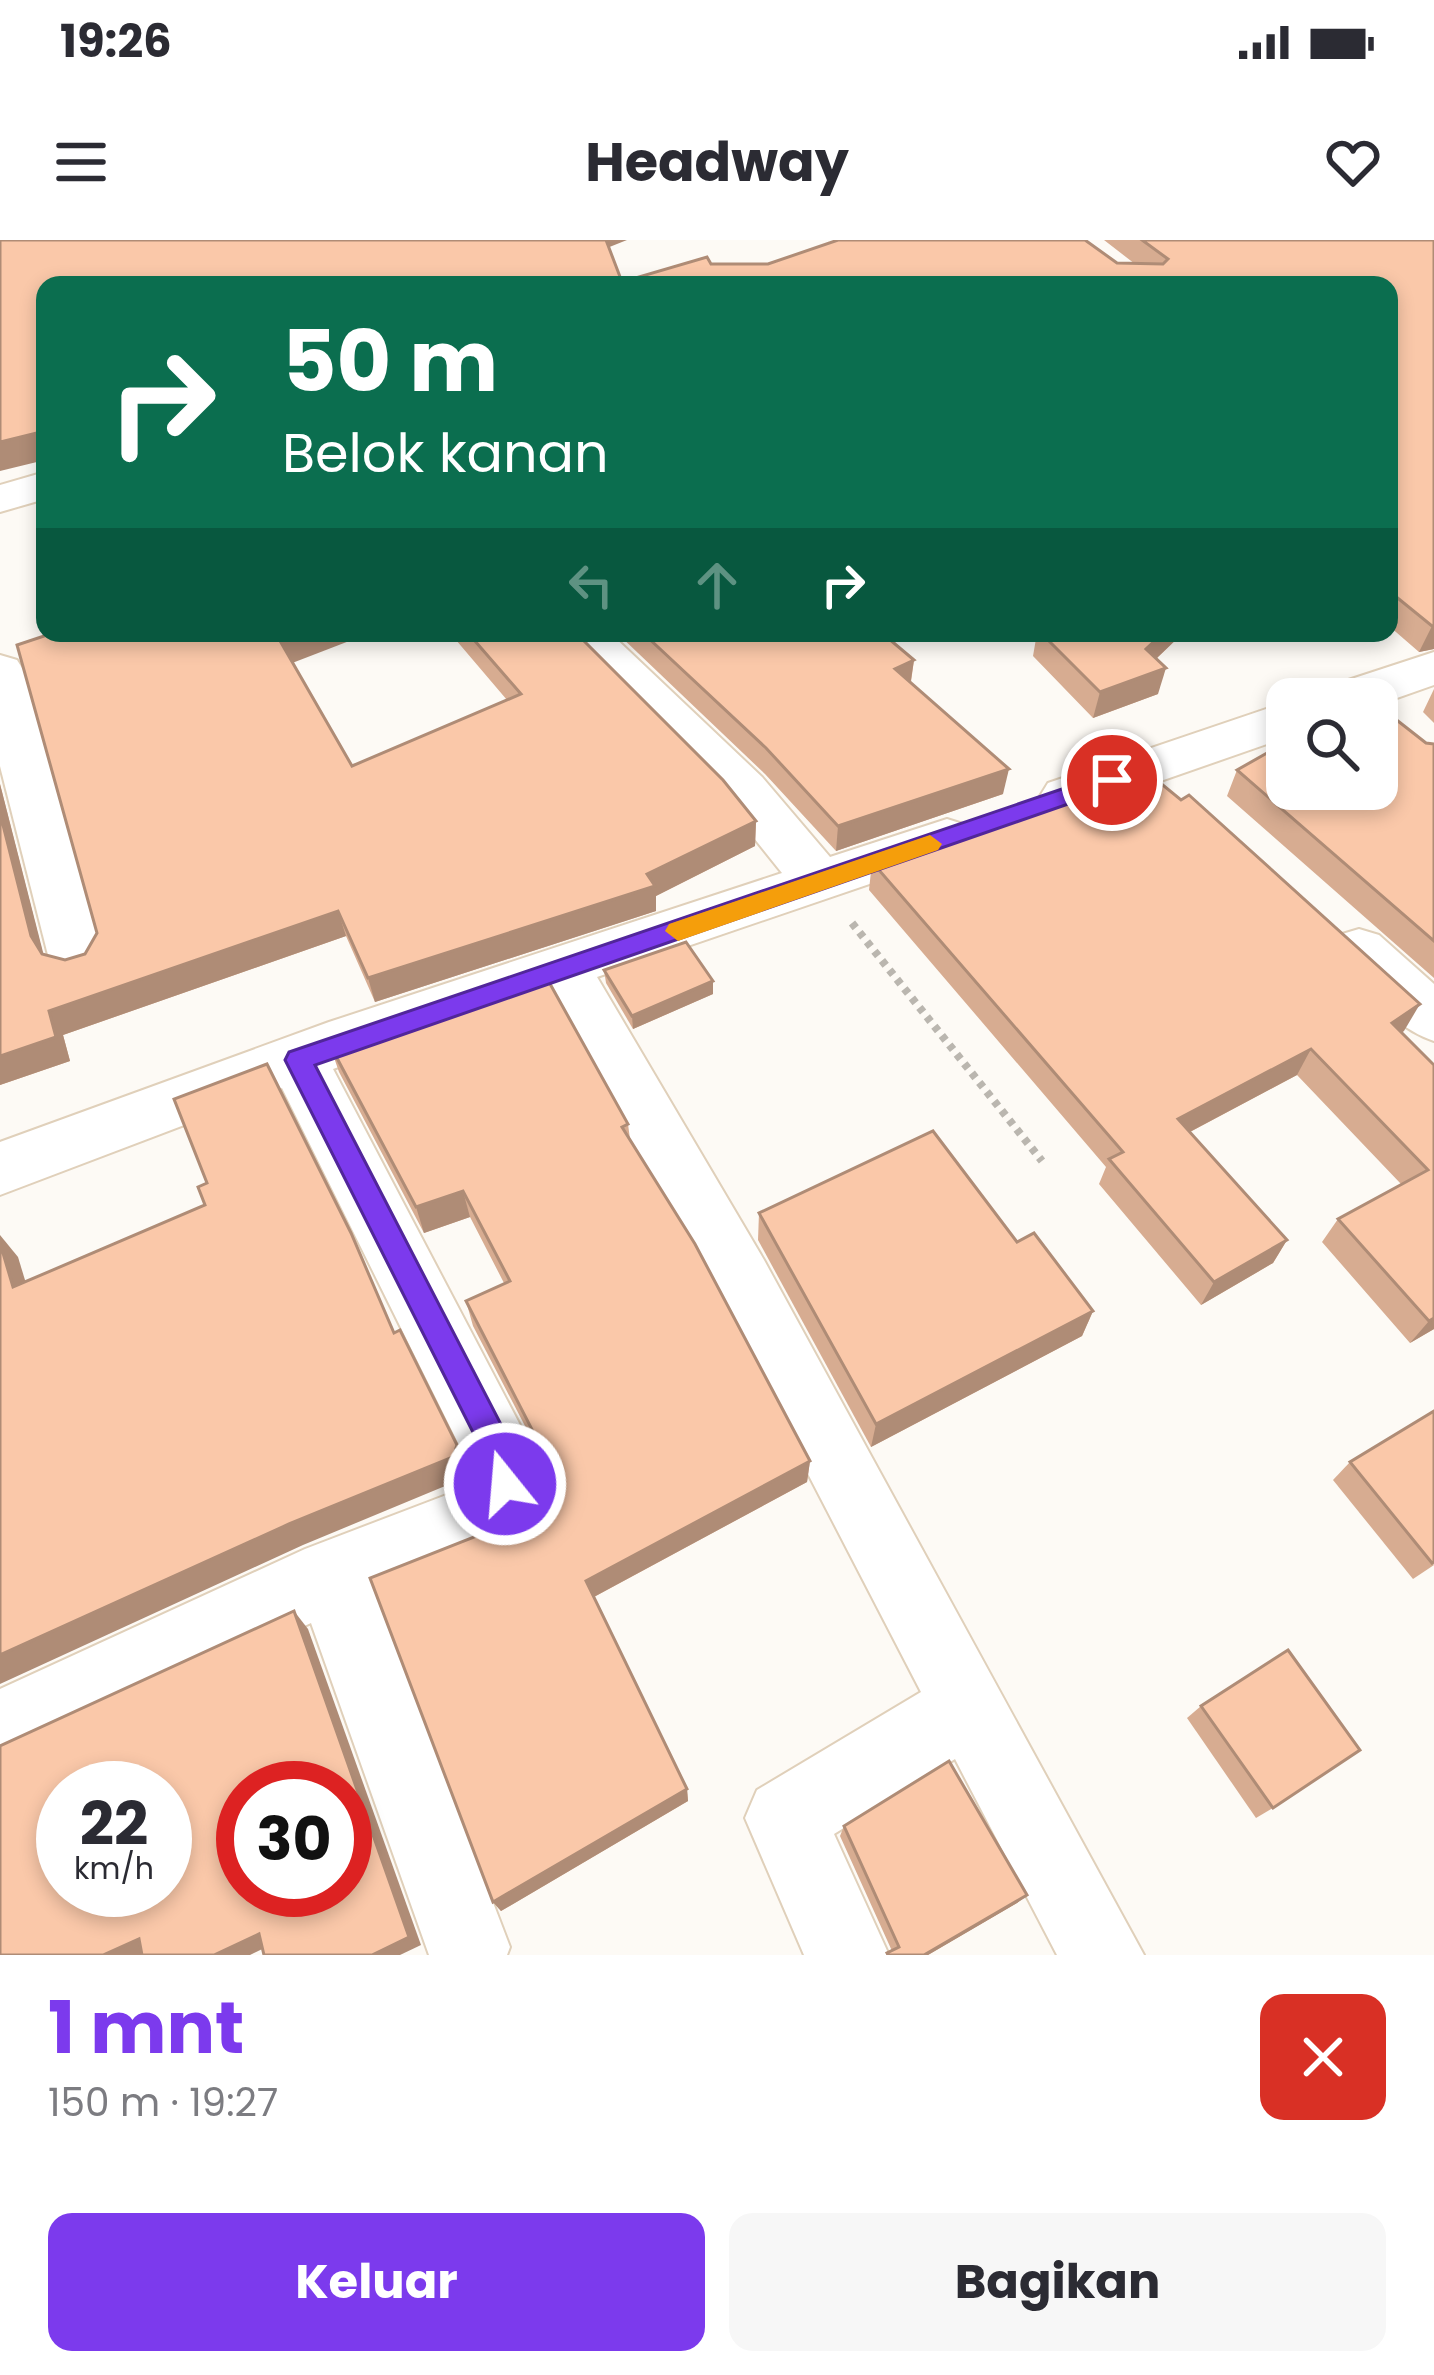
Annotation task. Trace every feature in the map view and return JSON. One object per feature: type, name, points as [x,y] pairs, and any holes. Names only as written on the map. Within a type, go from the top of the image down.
[{"type":"street","points":[[0,499],[36,488]]},
{"type":"street","points":[[590,642],[744,790],[820,882]]},
{"type":"street","points":[[1398,689],[1434,668]]},
{"type":"street","points":[[0,671],[77,959]]},
{"type":"street","points":[[0,1168],[298,1060],[1009,816],[1171,781],[1266,730]]},
{"type":"street","points":[[1327,921],[1434,1018]]},
{"type":"street","points":[[564,970],[741,1280],[1102,1955]]},
{"type":"street","points":[[0,1729],[331,1575],[472,1520],[495,1504],[506,1465],[298,1060]]},
{"type":"street","points":[[331,1575],[468,1947]]},
{"type":"street","points":[[847,1955],[785,1818],[970,1706]]},
{"type":"path","points":[[820,882],[1042,1161]]},
{"type":"building","points":[[0,240],[606,240],[620,276],[36,276],[36,433],[0,442]]},
{"type":"building","points":[[838,240],[1085,240],[1117,263],[1163,264],[1168,259],[1142,240],[1434,240],[1432,626],[1398,598],[1398,276],[642,276],[707,257],[711,264],[768,264]]},
{"type":"building","points":[[36,639],[281,642],[352,766],[521,694],[476,642],[585,642],[723,780],[756,821],[647,874],[655,886],[368,978],[338,911],[49,1011],[56,1037],[0,1056],[0,813],[31,936],[42,954],[65,960],[85,954],[97,933],[17,645]]},
{"type":"building","points":[[653,642],[893,642],[914,660],[895,669],[1009,769],[838,826],[766,748]]},
{"type":"building","points":[[1050,642],[1153,642],[1146,649],[1166,668],[1100,692]]},
{"type":"building","points":[[1398,721],[1434,744],[1434,941],[1283,810],[1398,810]]},
{"type":"building","points":[[1266,754],[1266,795],[1237,770]]},
{"type":"building","points":[[1142,768],[1181,800],[1189,795],[1420,1004],[1392,1023],[1434,1065],[1434,1318],[1429,1321],[1338,1219],[1428,1170],[1311,1049],[1178,1119],[1287,1240],[1214,1282],[1109,1159],[1123,1152],[872,862]]},
{"type":"building","points":[[686,942],[713,981],[632,1016],[604,970]]},
{"type":"building","points":[[544,973],[628,1124],[622,1127],[695,1244],[810,1461],[586,1581],[687,1789],[493,1902],[370,1578],[492,1530],[516,1513],[540,1445],[466,1301],[510,1281],[463,1191],[416,1207],[329,1043]]},
{"type":"building","points":[[267,1064],[351,1233],[394,1333],[400,1330],[457,1445],[453,1457],[289,1524],[0,1655],[0,1243],[13,1287],[205,1205],[198,1187],[207,1183],[174,1099]]},
{"type":"building","points":[[933,1131],[1017,1242],[1034,1233],[1093,1311],[876,1424],[759,1213]]},
{"type":"building","points":[[1434,1411],[1434,1562],[1432,1563],[1350,1462]]},
{"type":"building","points":[[294,1611],[347,1761],[216,1761],[216,1917],[372,1917],[372,1832],[409,1937],[372,1955],[264,1955],[259,1934],[214,1955],[142,1955],[139,1939],[103,1955],[0,1955],[0,1746]]},
{"type":"building","points":[[1288,1650],[1360,1750],[1273,1808],[1201,1706]]},
{"type":"building","points":[[949,1761],[1027,1895],[924,1955],[888,1955],[899,1947],[844,1826]]},
{"type":"slow traffic","points":[[678,931],[930,844]]},
{"type":"route","points":[[505,1484],[506,1465],[298,1060],[350,1038],[564,970],[1112,780]]}]
